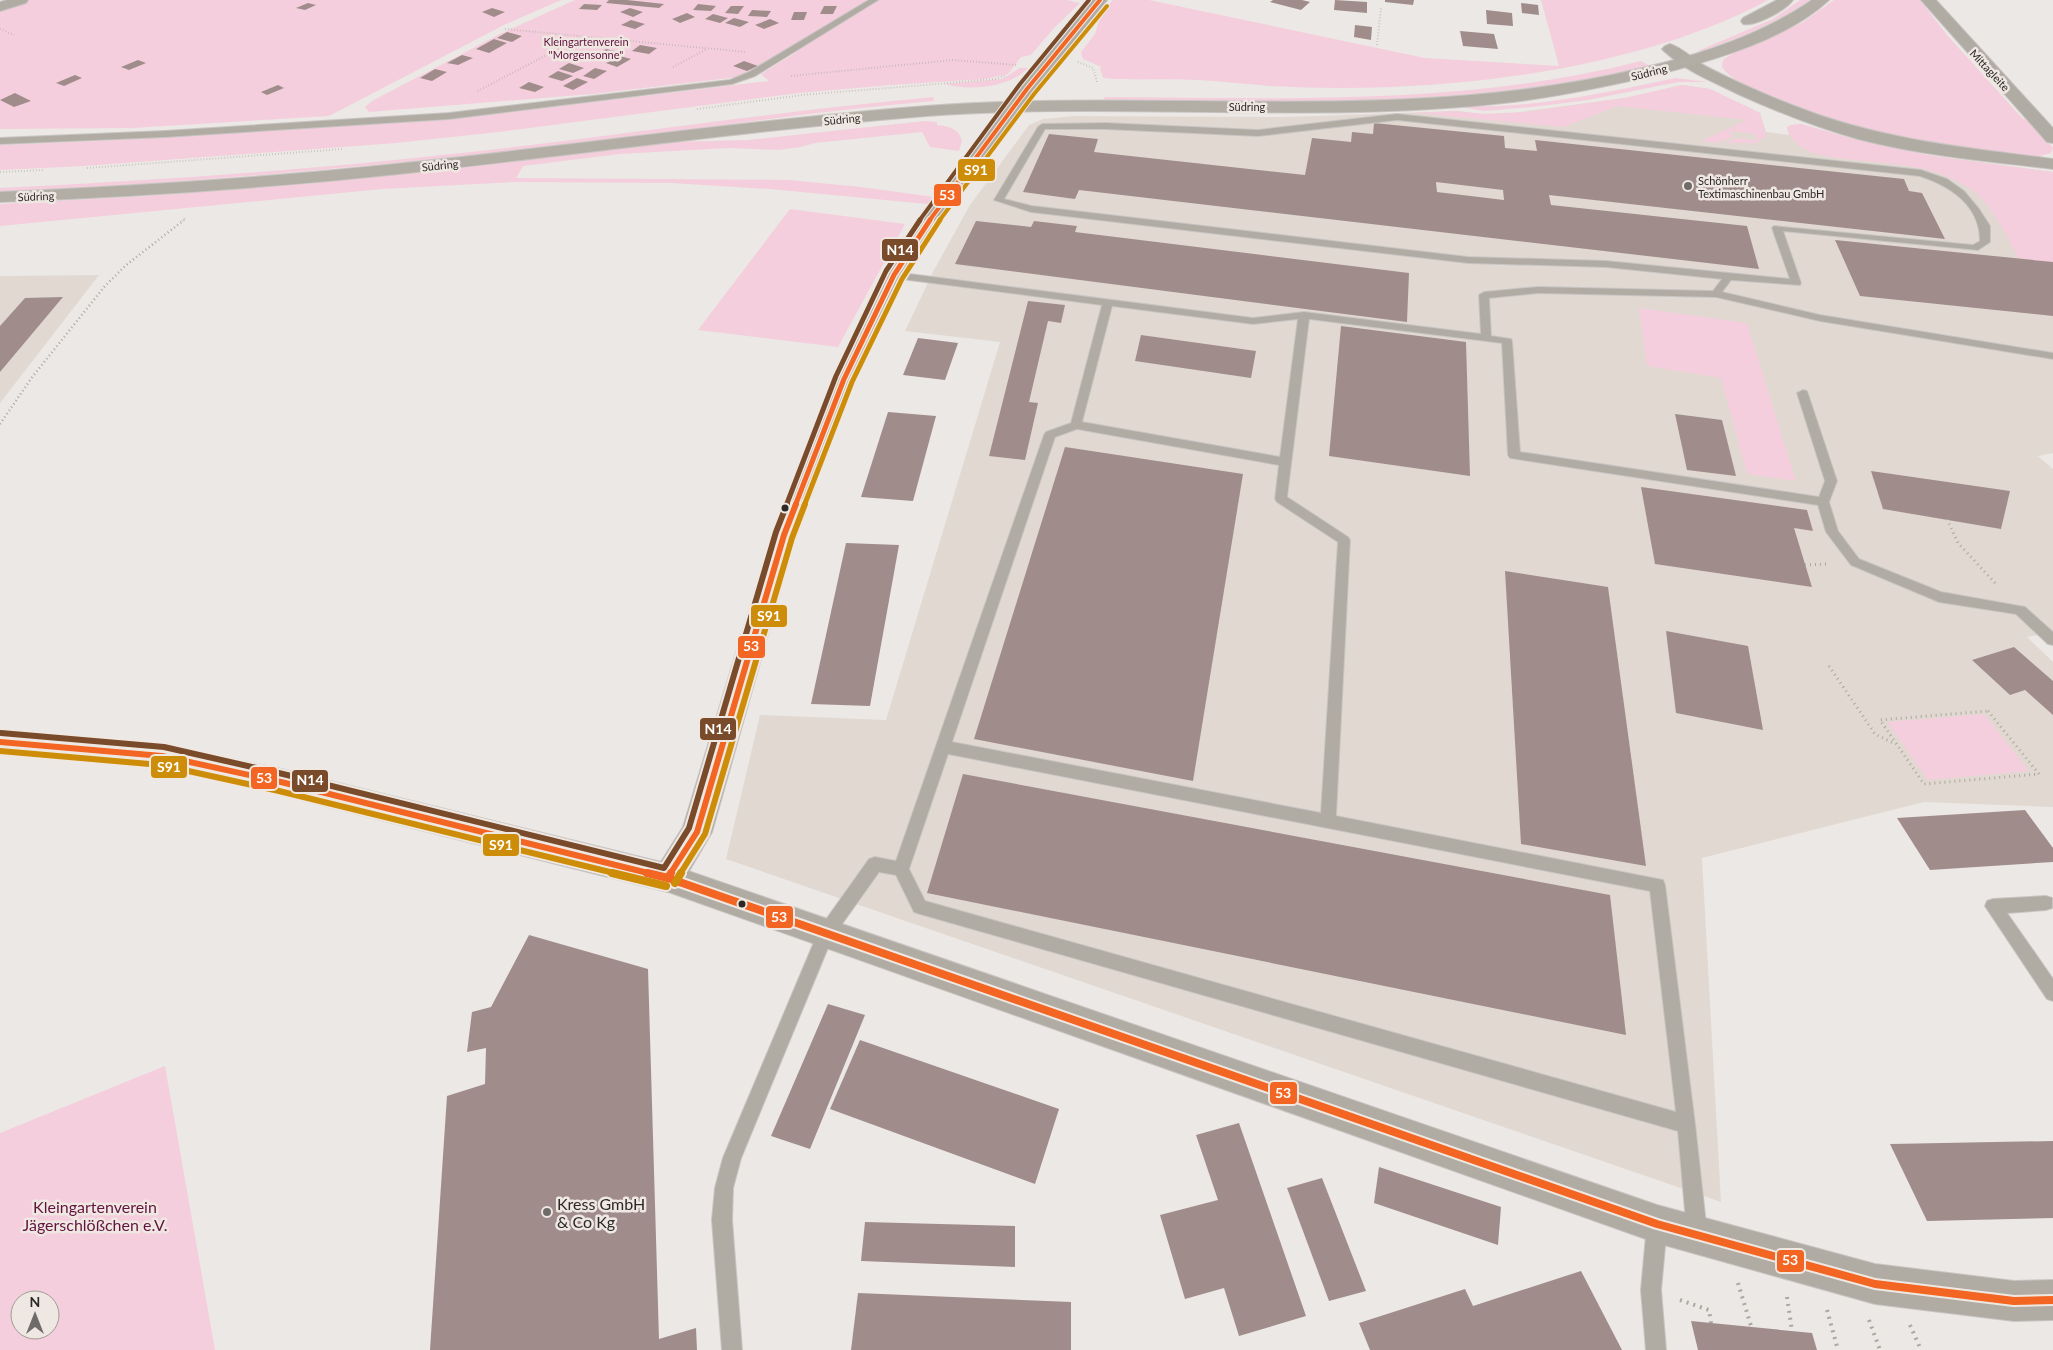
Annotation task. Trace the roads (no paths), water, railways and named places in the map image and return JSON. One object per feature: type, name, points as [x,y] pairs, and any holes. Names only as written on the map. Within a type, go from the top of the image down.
[{"type":"main road","points":[[1736,26],[1775,8],[1786,0]]},
{"type":"main road","name":"Südring","points":[[0,198],[300,179],[514,157],[754,128],[939,110],[1099,105],[1275,106],[1446,102],[1565,89],[1649,73],[1684,63],[1757,37],[1789,22],[1822,0]]},
{"type":"main road","name":"Südring","points":[[1653,53],[1678,47]]},
{"type":"main road","points":[[1297,91],[1361,92],[1440,88],[1514,81],[1568,73]]},
{"type":"main road","points":[[990,90],[1063,88]]},
{"type":"main road","name":"Südring","points":[[0,182],[136,175],[342,160],[580,134],[762,110]]},
{"type":"street","points":[[0,7],[21,0]]},
{"type":"street","points":[[668,878],[697,832],[784,535],[801,489],[844,379],[894,275],[938,207],[1028,89],[1100,0]]},
{"type":"street","name":"Mittagleite","points":[[1928,0],[2053,138]]},
{"type":"street","name":"Südring","points":[[1678,47],[1684,63],[1785,109],[1857,133],[1928,148],[2053,164]]},
{"type":"street","points":[[0,742],[162,756],[290,785],[668,878],[1657,1224],[1875,1284],[2014,1302],[2053,1300]]},
{"type":"lane","points":[[0,142],[165,134],[449,116],[732,82],[752,74],[874,0]]},
{"type":"lane","points":[[1398,117],[1921,173],[1944,181],[1961,193],[1976,211],[1985,226],[1984,242],[1975,248],[1777,228],[1796,283],[1729,276],[1606,264],[1468,260],[1031,209],[998,200],[1042,127],[1105,126],[1258,133],[1398,117]]},
{"type":"lane","points":[[894,275],[1253,321],[1304,315],[1507,341],[1514,455],[1823,502]]},
{"type":"lane","points":[[1716,294],[1729,276]]},
{"type":"lane","points":[[1486,338],[1484,295],[1538,290],[1716,294],[1820,318],[2053,356]]},
{"type":"lane","points":[[1076,425],[1108,303]]},
{"type":"lane","points":[[1304,315],[1284,462],[1281,499],[1344,540],[1328,821]]},
{"type":"lane","points":[[1803,393],[1831,481],[1823,502],[1832,532],[1855,562],[1940,597],[2020,610],[2053,640]]},
{"type":"lane","points":[[1284,462],[1076,425],[1050,435],[901,869],[920,907],[1686,1124]]},
{"type":"lane","points":[[944,747],[1657,884],[1686,1124],[1697,1235]]},
{"type":"lane","points":[[732,1350],[722,1220],[724,1188],[732,1158],[826,933],[875,864],[901,869]]},
{"type":"lane","points":[[2046,903],[1993,906],[2053,993]]},
{"type":"lane","points":[[1656,1350],[1651,1290],[1657,1224]]},
{"type":"place","name":"Schönherr Textimaschinenbau GmbH","points":[[1688,186]]},
{"type":"place","name":"Kress GmbH & Co Kg","points":[[547,1212]]},
{"type":"park label","name":"Kleingartenverein \"Morgensonne\"","points":[[586,47]]},
{"type":"park label","name":"Kleingartenverein Jägerschlößchen e.V.","points":[[95,1215]]}]
